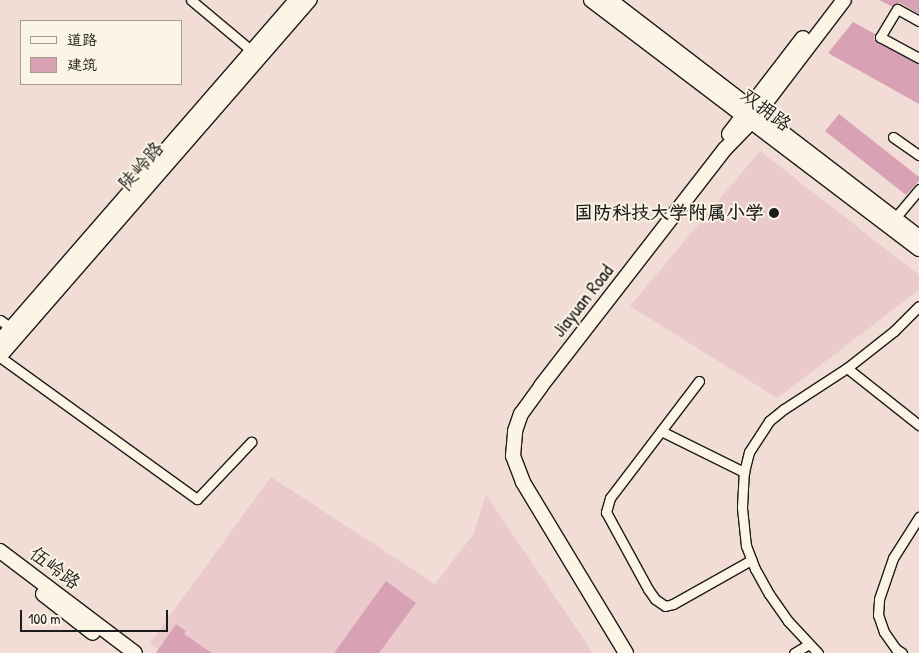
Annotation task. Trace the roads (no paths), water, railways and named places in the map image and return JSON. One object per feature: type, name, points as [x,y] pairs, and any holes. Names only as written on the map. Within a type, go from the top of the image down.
[{"type":"main road","name":"陡岭路","points":[[0,341],[6,324],[296,0]]},
{"type":"main road","name":"陡岭路","points":[[0,356],[310,0]]},
{"type":"main road","name":"双拥路","points":[[591,0],[919,237]]},
{"type":"main road","name":"双拥路","points":[[610,0],[750,115],[919,249]]},
{"type":"main road","name":"Jiayuan Road","points":[[626,653],[523,482],[513,456],[515,431],[521,414],[541,386],[725,149],[832,0]]},
{"type":"main road","name":"Jiayuan Road","points":[[616,653],[516,486],[508,469],[506,455],[508,429],[522,400],[844,0]]},
{"type":"main road","name":"伍岭路","points":[[0,551],[133,653]]},
{"type":"main road","name":"伍岭路","points":[[0,562],[119,653]]},
{"type":"street","points":[[191,0],[252,51]]},
{"type":"street","points":[[919,21],[897,9],[880,37],[919,58]]},
{"type":"street","points":[[893,137],[919,155]]},
{"type":"street","points":[[895,218],[919,189]]},
{"type":"street","points":[[818,653],[769,594],[751,560],[743,526],[744,472],[749,452],[769,421],[847,368],[894,331],[919,306]]},
{"type":"street","points":[[0,356],[197,499],[251,442]]},
{"type":"street","points":[[847,368],[919,425]]},
{"type":"street","points":[[699,381],[610,498],[606,508],[609,520],[655,600],[666,606],[673,604],[751,560]]},
{"type":"street","points":[[661,431],[744,472]]},
{"type":"street","points":[[902,653],[896,649],[884,632],[878,615],[879,599],[893,558],[919,518]]},
{"type":"street","points":[[794,653],[810,644]]},
{"type":"place","name":"国防科技大学附属小学","points":[[774,213]]}]
